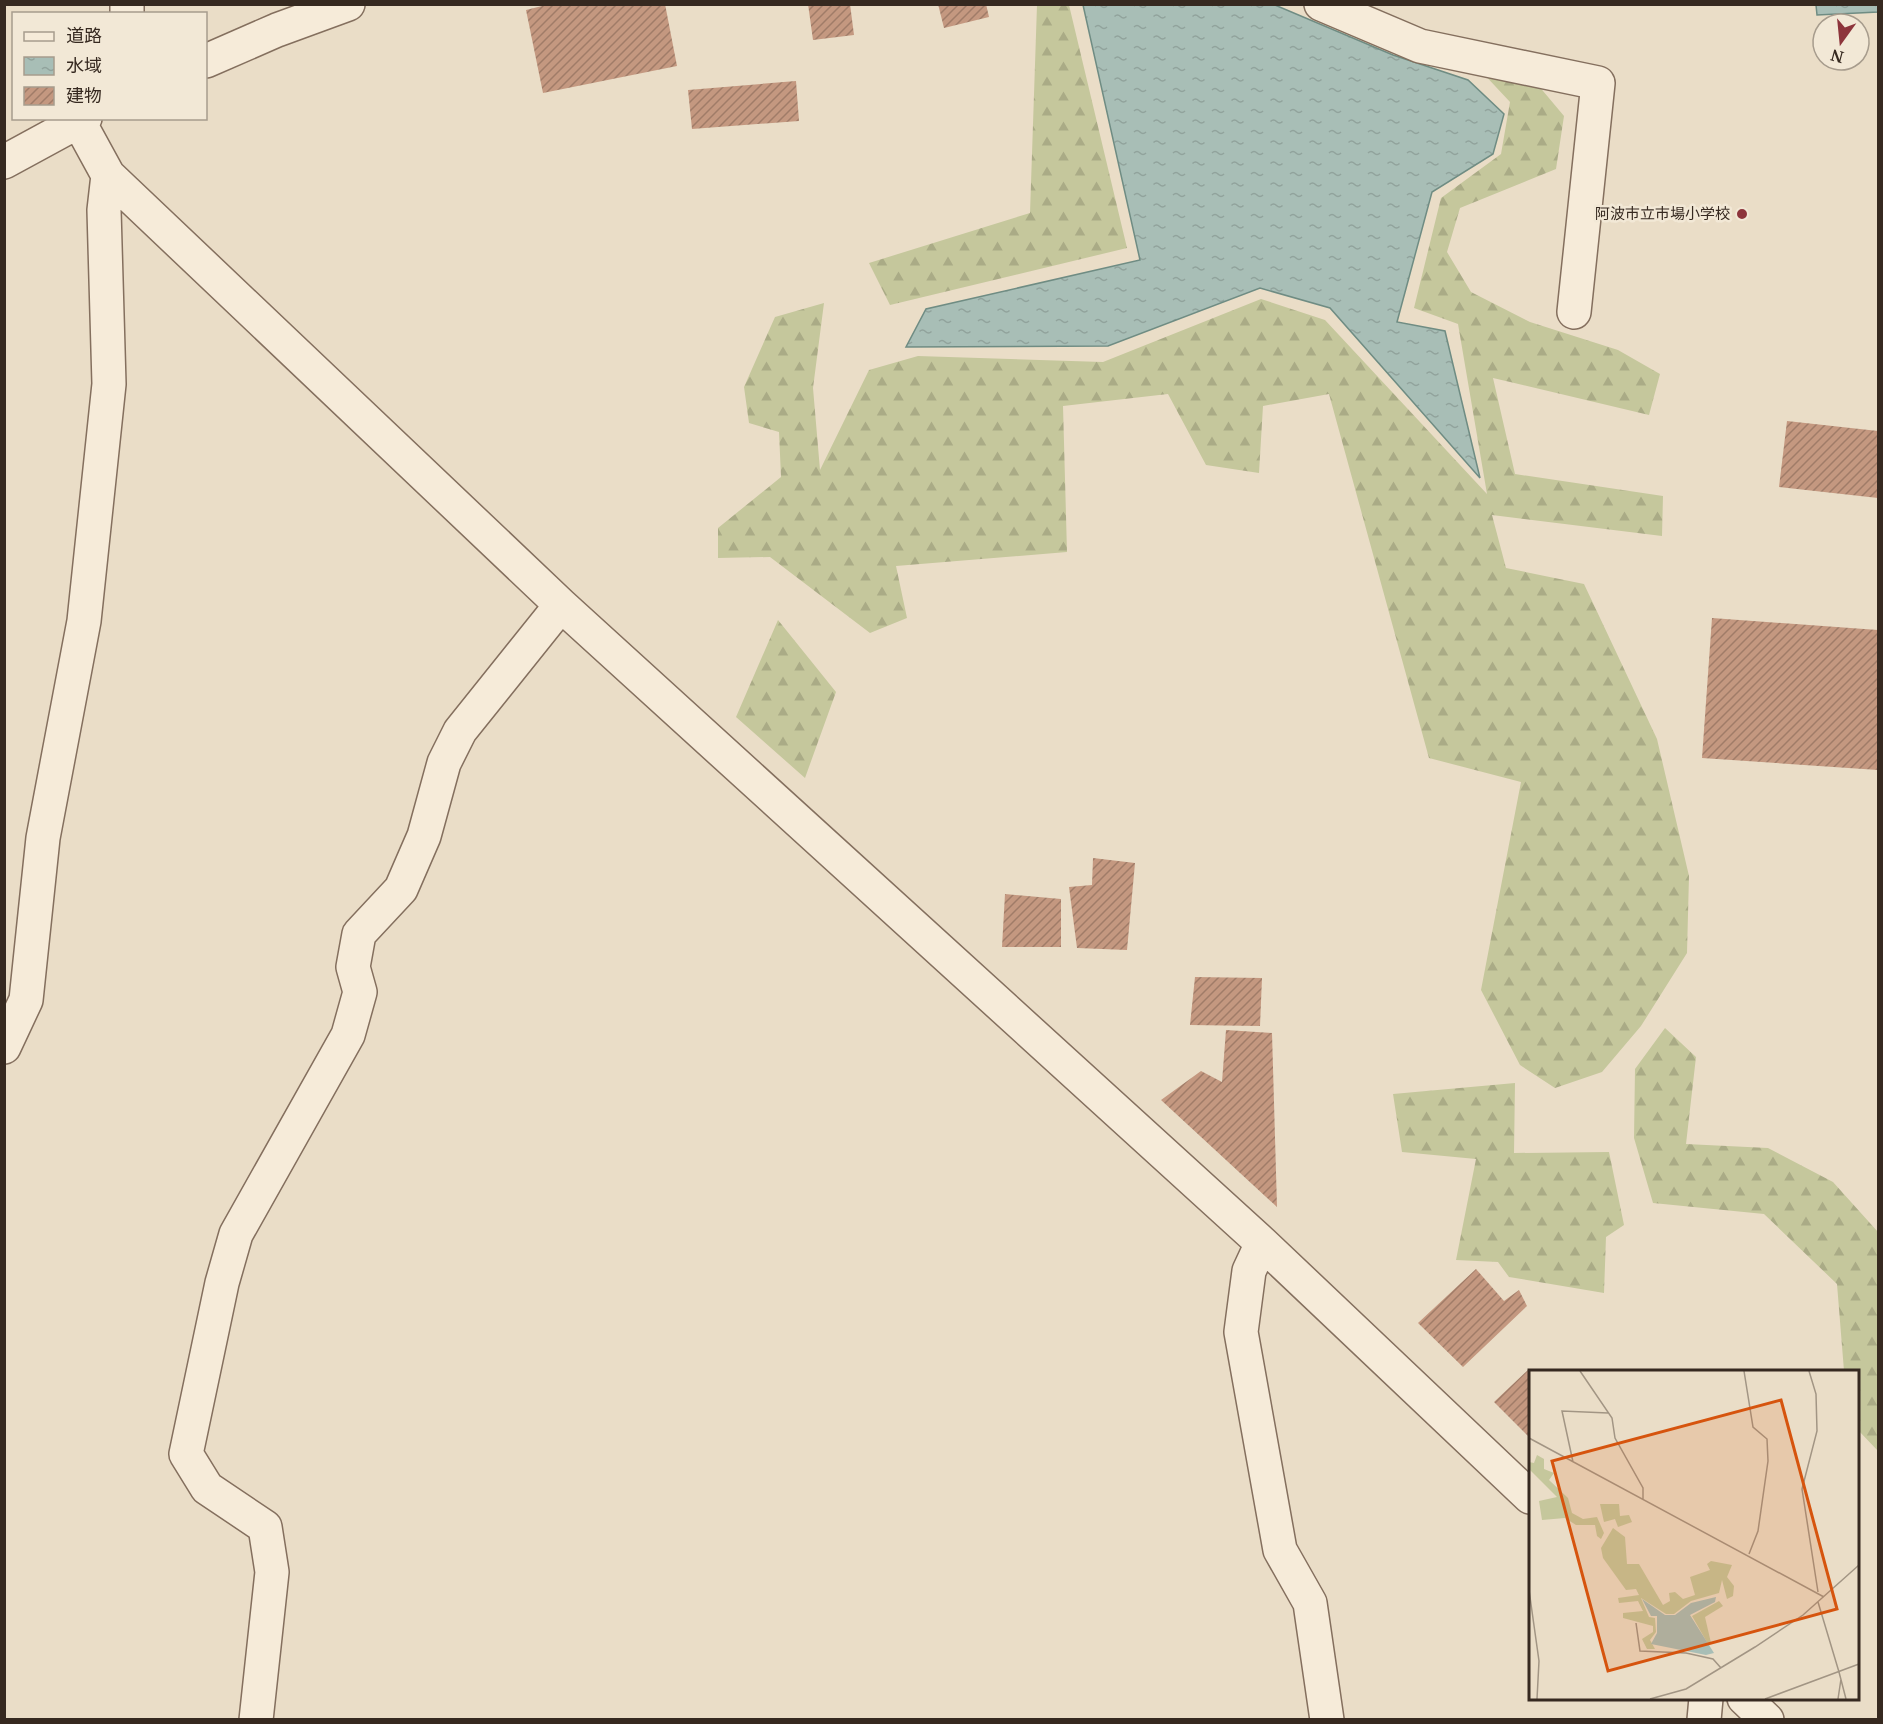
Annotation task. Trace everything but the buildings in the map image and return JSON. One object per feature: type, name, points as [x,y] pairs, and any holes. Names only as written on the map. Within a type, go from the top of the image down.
[{"type":"street","points":[[207,61],[277,30],[348,4]]},
{"type":"street","points":[[1321,4],[1420,46],[1598,83],[1574,312]]},
{"type":"street","points":[[4,162],[82,120],[108,175],[561,605],[1262,1243],[1529,1496]]},
{"type":"street","points":[[4,1047],[26,1000],[43,838],[84,621],[109,384],[104,210],[108,175]]},
{"type":"street","points":[[256,1719],[272,1572],[265,1527],[207,1488],[186,1454],[222,1283],[236,1234],[348,1035],[360,992],[353,967],[359,934],[400,890],[424,836],[444,762],[460,731],[561,605]]},
{"type":"street","points":[[1262,1243],[1248,1271],[1241,1332],[1281,1550],[1310,1603],[1327,1719]]},
{"type":"street","points":[[1704,1719],[1706,1700]]},
{"type":"street","points":[[1746,1700],[1767,1719]]},
{"type":"green space","points":[[1037,5],[1069,5],[1127,248],[890,305],[869,263],[1030,213]]},
{"type":"green space","points":[[1481,71],[1538,85],[1564,116],[1556,169],[1460,208],[1447,252],[1471,292],[1530,322],[1618,350],[1660,374],[1649,415],[1493,378],[1515,474],[1663,496],[1662,536],[1492,515],[1506,568],[1584,584],[1657,739],[1689,876],[1687,953],[1641,1026],[1602,1072],[1555,1088],[1520,1065],[1481,990],[1521,782],[1429,758],[1329,394],[1263,406],[1259,473],[1206,465],[1168,394],[1063,406],[1067,552],[896,566],[907,618],[870,633],[770,557],[718,558],[718,528],[781,477],[779,432],[749,423],[744,387],[775,317],[824,303],[813,388],[820,470],[869,370],[918,356],[1103,362],[1261,299],[1325,320],[1487,494],[1458,324],[1414,308],[1441,198],[1501,154],[1510,102]]},
{"type":"green space","points":[[778,620],[836,692],[805,778],[736,717]]},
{"type":"green space","points":[[1665,1028],[1696,1057],[1686,1144],[1768,1148],[1833,1182],[1878,1232],[1878,1451],[1859,1431],[1859,1370],[1844,1370],[1837,1284],[1764,1214],[1653,1203],[1634,1138],[1635,1069]]},
{"type":"green space","points":[[1515,1083],[1514,1153],[1609,1152],[1624,1225],[1606,1237],[1604,1293],[1509,1277],[1498,1262],[1456,1260],[1476,1159],[1402,1152],[1393,1094]]},
{"type":"water","points":[[1083,5],[1275,5],[1393,55],[1468,80],[1504,114],[1493,154],[1432,192],[1397,322],[1445,331],[1480,478],[1330,308],[1260,288],[1108,346],[906,347],[926,309],[1140,260]]},
{"type":"water","points":[[1816,5],[1878,5],[1878,12],[1817,12]]},
{"type":"place","name":"阿波市立市場小学校","points":[[1742,214]]}]
